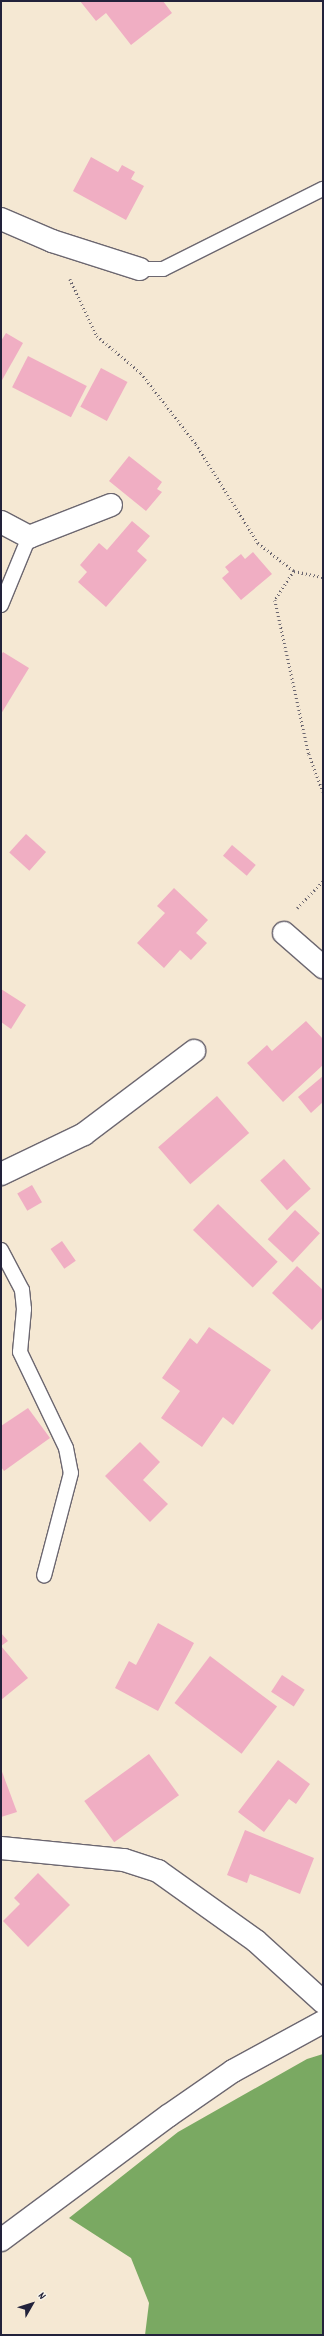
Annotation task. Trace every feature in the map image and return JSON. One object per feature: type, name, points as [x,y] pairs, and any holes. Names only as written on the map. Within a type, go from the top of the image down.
[{"type":"street","points":[[1,220],[52,240],[140,269]]},
{"type":"street","points":[[1,522],[29,537],[112,504]]},
{"type":"street","points":[[284,934],[323,967]]},
{"type":"street","points":[[1,1174],[84,1134],[194,1051]]},
{"type":"street","points":[[1,1848],[124,1860],[158,1871],[256,1941],[323,2002]]},
{"type":"street","points":[[3,2234],[233,2071],[323,2022]]},
{"type":"lane","points":[[140,269],[163,269],[323,189]]},
{"type":"lane","points":[[1,605],[29,537]]},
{"type":"lane","points":[[1,1250],[22,1290],[24,1309],[20,1352],[66,1448],[71,1473],[44,1576]]},
{"type":"path","points":[[52,240],[97,336],[141,373],[196,444],[258,543],[294,571],[323,577]]},
{"type":"path","points":[[294,571],[275,600],[309,754],[323,792]]},
{"type":"path","points":[[284,934],[295,910],[323,881]]},
{"type":"green space","points":[[323,2054],[323,2335],[145,2335],[149,2303],[131,2258],[69,2218],[178,2132],[307,2059]]},
{"type":"building","points":[[80,1],[163,1],[172,13],[131,45],[106,13],[96,21]]},
{"type":"building","points":[[91,157],[118,172],[122,165],[135,172],[131,179],[144,186],[126,220],[73,191]]},
{"type":"building","points":[[6,333],[23,343],[1,382],[1,341]]},
{"type":"building","points":[[28,356],[87,386],[71,417],[12,387]]},
{"type":"building","points":[[101,368],[127,382],[107,421],[80,407]]},
{"type":"building","points":[[129,456],[162,482],[157,489],[162,492],[146,511],[109,481]]},
{"type":"building","points":[[132,521],[150,536],[137,551],[147,560],[106,607],[78,582],[87,572],[80,565],[99,543],[107,550]]},
{"type":"building","points":[[253,552],[272,574],[241,600],[222,578],[229,572],[225,567],[241,554],[245,559]]},
{"type":"building","points":[[3,652],[29,668],[1,714],[1,655]]},
{"type":"building","points":[[26,834],[46,852],[29,871],[9,853]]},
{"type":"building","points":[[232,845],[256,865],[247,876],[223,856]]},
{"type":"building","points":[[174,888],[208,920],[196,933],[207,943],[191,960],[180,950],[164,968],[137,943],[165,913],[157,906]]},
{"type":"building","points":[[1,989],[26,1005],[11,1029],[1,1022]]},
{"type":"building","points":[[306,1021],[323,1039],[323,1065],[283,1102],[247,1063],[267,1045],[272,1051]]},
{"type":"building","points":[[323,1076],[323,1102],[311,1113],[298,1097]]},
{"type":"building","points":[[217,1096],[249,1133],[190,1184],[158,1147]]},
{"type":"building","points":[[284,1159],[311,1189],[287,1210],[260,1180]]},
{"type":"building","points":[[32,1185],[42,1202],[27,1211],[17,1194]]},
{"type":"building","points":[[218,1204],[278,1262],[253,1288],[193,1230]]},
{"type":"building","points":[[295,1210],[320,1233],[293,1262],[268,1239]]},
{"type":"building","points":[[62,1241],[76,1261],[64,1269],[51,1249]]},
{"type":"building","points":[[297,1266],[323,1290],[323,1318],[312,1330],[272,1293]]},
{"type":"building","points":[[209,1327],[271,1370],[233,1425],[223,1417],[202,1447],[161,1418],[180,1391],[162,1378],[190,1338],[197,1344]]},
{"type":"building","points":[[28,1408],[50,1438],[4,1471],[1,1467],[1,1426]]},
{"type":"building","points":[[140,1442],[160,1462],[143,1480],[168,1504],[150,1522],[105,1476]]},
{"type":"building","points":[[158,1623],[194,1643],[158,1711],[115,1688],[129,1661],[136,1665]]},
{"type":"building","points":[[1,1633],[8,1641],[1,1646]]},
{"type":"building","points":[[1,1646],[28,1678],[1,1700]]},
{"type":"building","points":[[210,1656],[277,1707],[242,1754],[174,1703]]},
{"type":"building","points":[[282,1675],[305,1690],[294,1706],[271,1692]]},
{"type":"building","points":[[149,1754],[179,1795],[114,1842],[84,1801]]},
{"type":"building","points":[[278,1760],[310,1784],[296,1804],[289,1799],[264,1832],[238,1812]]},
{"type":"building","points":[[1,1769],[17,1812],[1,1817]]},
{"type":"building","points":[[245,1830],[314,1858],[300,1894],[250,1874],[247,1883],[227,1875]]},
{"type":"building","points":[[38,1873],[70,1905],[28,1947],[3,1921],[20,1904],[14,1898]]}]
